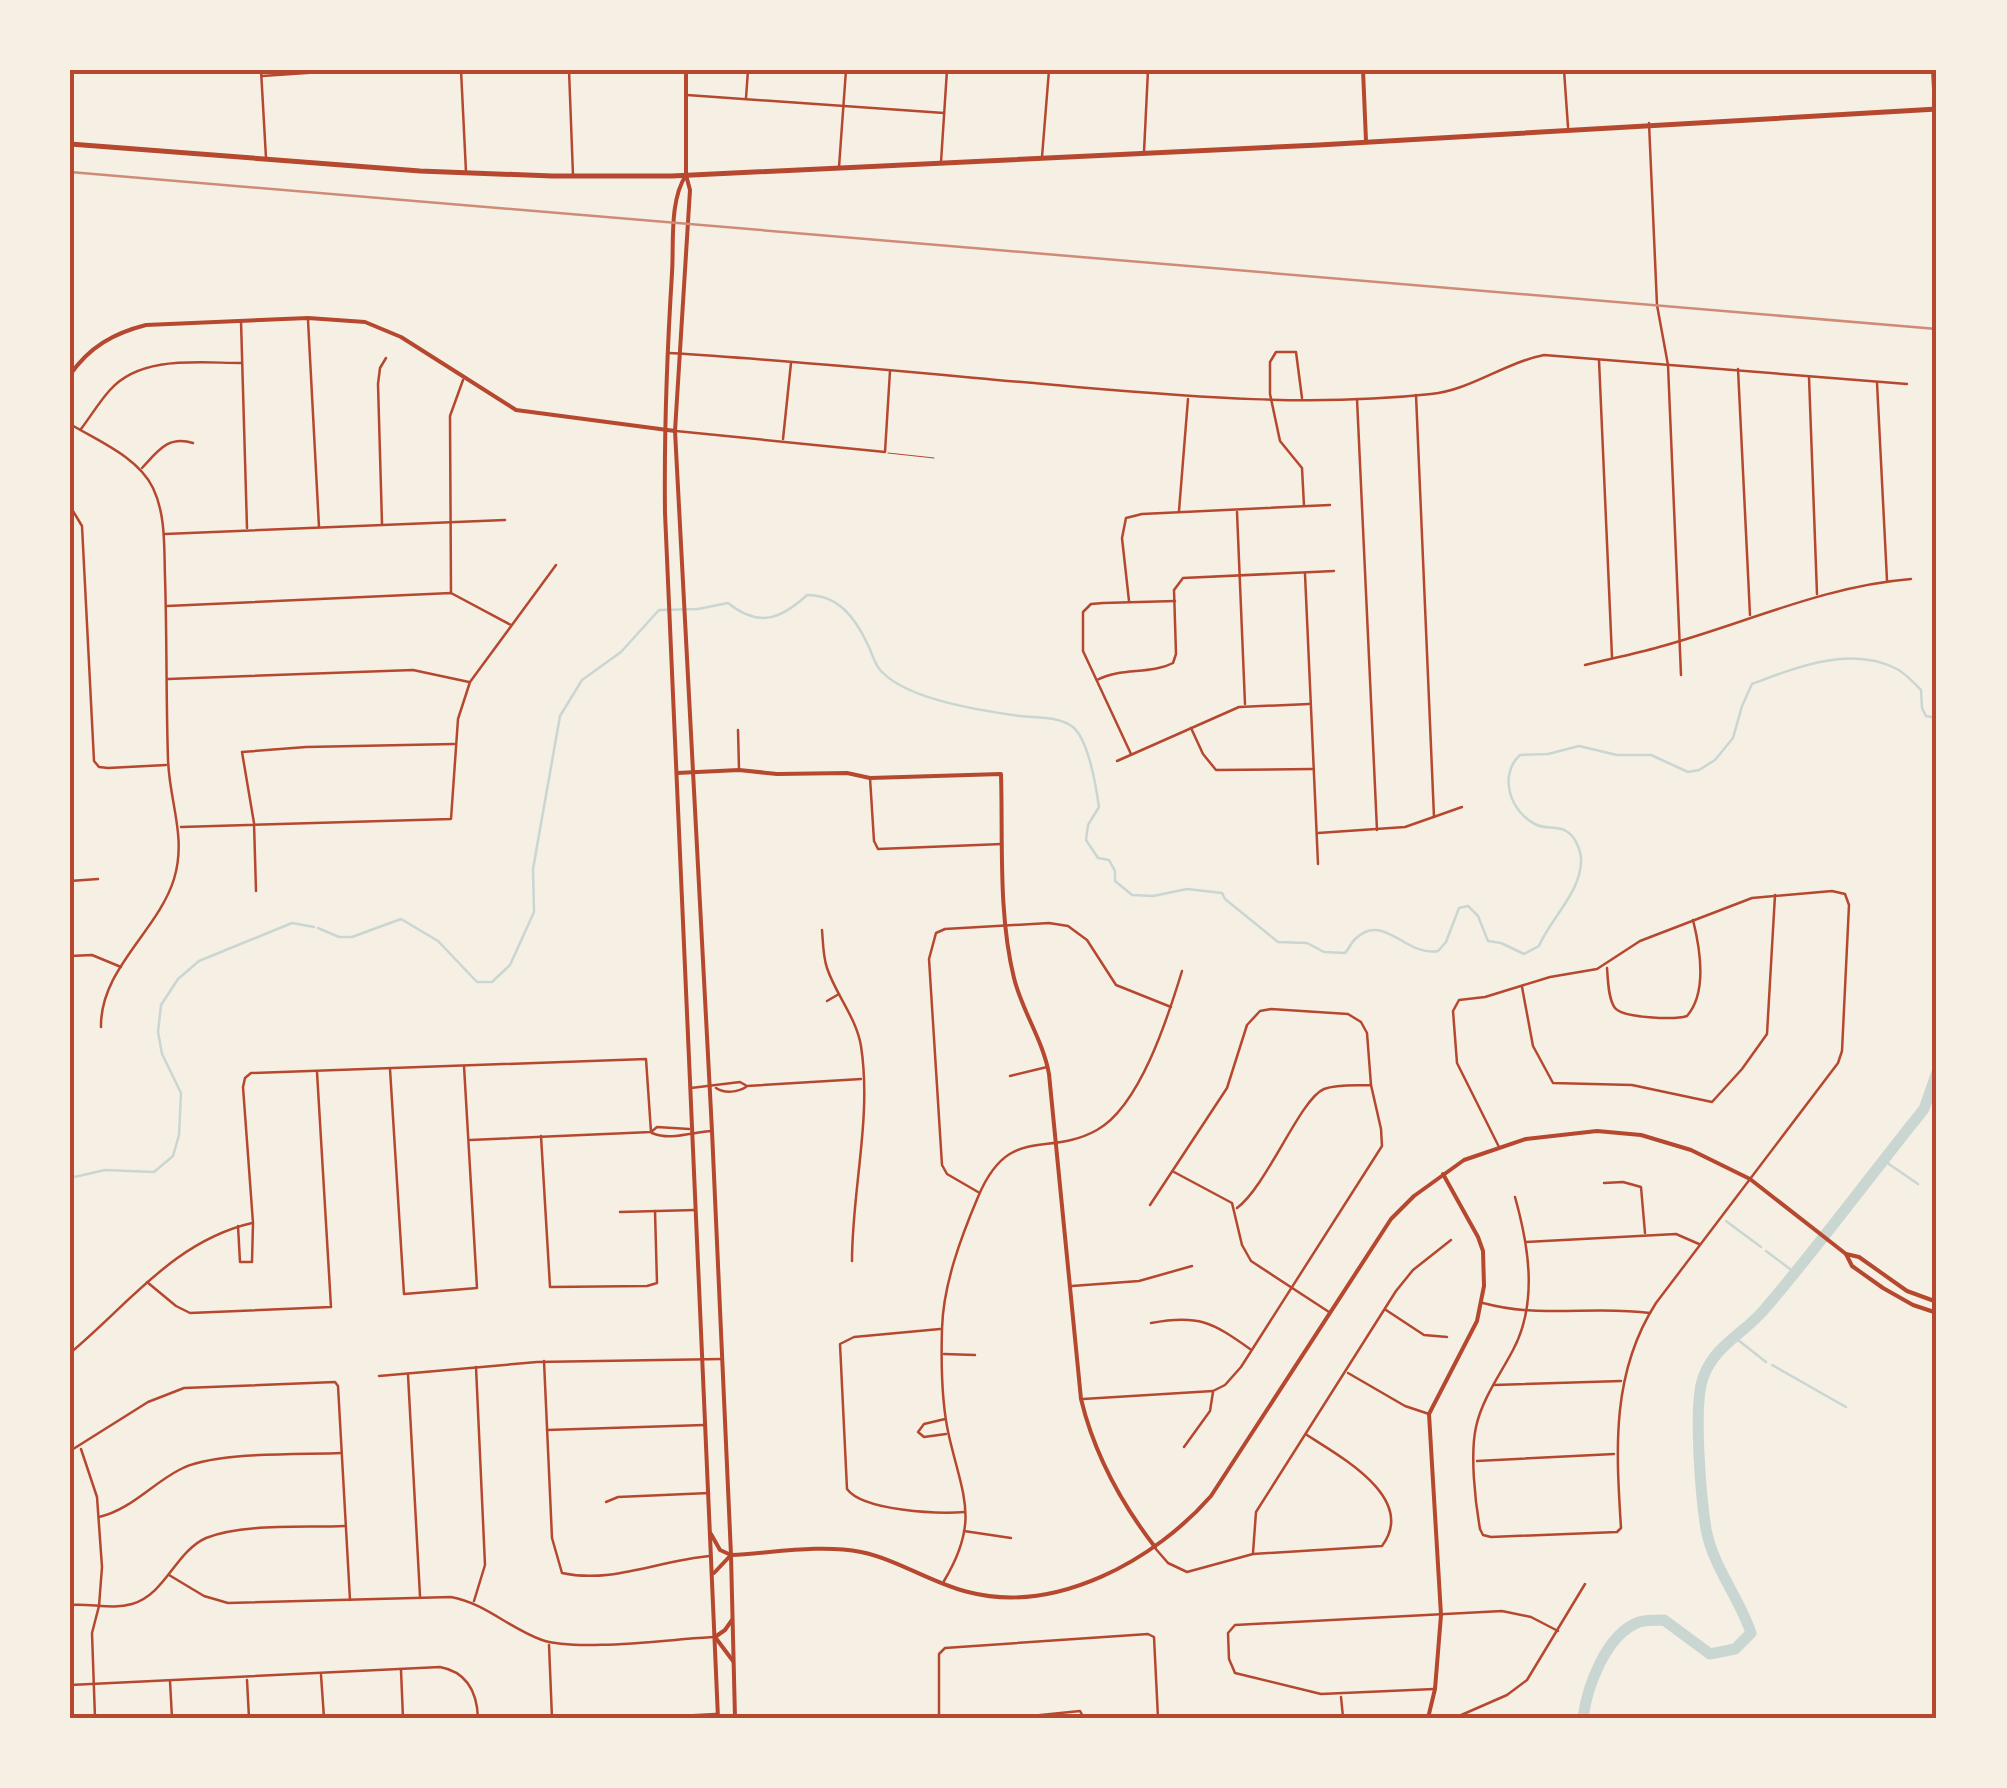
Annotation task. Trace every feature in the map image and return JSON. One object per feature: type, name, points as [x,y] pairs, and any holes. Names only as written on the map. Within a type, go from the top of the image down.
[{"type":"main road","points":[[686,70],[686,175],[690,190],[675,431],[712,1087],[735,1718]]},
{"type":"main road","points":[[1363,70],[1366,141]]},
{"type":"main road","points":[[70,144],[466,173],[686,175],[839,169],[1936,109],[1933,70]]},
{"type":"main road","points":[[686,175],[678,186],[664,429],[718,1716]]},
{"type":"main road","points":[[70,375],[88,354],[126,330],[156,323],[341,318],[384,328],[504,404],[537,415],[675,431]]},
{"type":"main road","points":[[675,724],[692,723]]},
{"type":"main road","points":[[678,774],[739,770],[847,773],[870,778],[1001,774],[1006,926],[1015,984],[1048,1067],[1082,1399],[1093,1445],[1133,1518],[1155,1548]]},
{"type":"main road","points":[[710,1534],[720,1550],[731,1555],[853,1551],[902,1564],[980,1595],[1050,1591],[1134,1562],[1189,1520],[1211,1496],[1391,1219],[1464,1160],[1555,1134],[1628,1133],[1690,1150],[1750,1179],[1883,1288],[1937,1313]]},
{"type":"main road","points":[[1428,1718],[1436,1689],[1441,1615],[1429,1414],[1472,1333],[1483,1303],[1482,1251],[1464,1208],[1443,1174]]},
{"type":"main road","points":[[1846,1254],[1859,1257],[1887,1279],[1937,1302]]},
{"type":"main road","points":[[1922,1297],[1924,1309]]},
{"type":"main road","points":[[1924,1309],[1929,1300]]},
{"type":"main road","points":[[712,1577],[719,1564],[731,1555]]},
{"type":"main road","points":[[715,1637],[732,1618]]},
{"type":"main road","points":[[715,1637],[734,1662]]},
{"type":"street","points":[[261,70],[266,159]]},
{"type":"street","points":[[262,76],[351,70]]},
{"type":"street","points":[[461,70],[466,173]]},
{"type":"street","points":[[569,70],[572,176]]},
{"type":"street","points":[[746,99],[748,70]]},
{"type":"street","points":[[839,169],[846,70]]},
{"type":"street","points":[[941,164],[947,70]]},
{"type":"street","points":[[1042,158],[1049,70]]},
{"type":"street","points":[[1144,153],[1148,70]]},
{"type":"street","points":[[1564,70],[1568,128]]},
{"type":"street","points":[[687,94],[944,113]]},
{"type":"street","points":[[1649,123],[1657,305],[1668,364],[1681,674]]},
{"type":"street","points":[[308,318],[319,528]]},
{"type":"street","points":[[241,320],[247,530]]},
{"type":"street","points":[[1302,399],[1298,356],[1290,350],[1276,352],[1269,378],[1272,399],[1280,441],[1302,468],[1304,508]]},
{"type":"street","points":[[667,352],[1188,397],[1416,395],[1457,388],[1507,365],[1544,355],[1908,384]]},
{"type":"street","points":[[382,526],[378,384],[386,358]]},
{"type":"street","points":[[1599,359],[1612,658]]},
{"type":"street","points":[[80,430],[111,388],[139,370],[172,363],[242,363]]},
{"type":"street","points":[[782,441],[791,363]]},
{"type":"street","points":[[1738,369],[1750,617]]},
{"type":"street","points":[[675,431],[885,452],[890,371]]},
{"type":"street","points":[[1808,376],[1817,596]]},
{"type":"street","points":[[451,594],[450,416],[464,379]]},
{"type":"street","points":[[1877,381],[1887,581]]},
{"type":"street","points":[[1416,395],[1434,817]]},
{"type":"street","points":[[1178,512],[1188,397]]},
{"type":"street","points":[[1356,398],[1377,830]]},
{"type":"street","points":[[70,424],[141,469],[159,502],[164,534],[168,765],[180,827],[180,848],[170,890],[121,967],[105,1001],[101,1026]]},
{"type":"street","points":[[141,469],[166,442],[193,442]]},
{"type":"street","points":[[1128,602],[1123,521],[1142,514],[1330,505]]},
{"type":"street","points":[[70,506],[82,526],[94,762],[108,768],[168,765]]},
{"type":"street","points":[[1236,510],[1245,705]]},
{"type":"street","points":[[164,534],[506,520]]},
{"type":"street","points":[[180,827],[451,818],[458,719],[470,682],[556,565]]},
{"type":"street","points":[[1097,680],[1122,671],[1157,669],[1173,662],[1174,590],[1183,578],[1334,571]]},
{"type":"street","points":[[1305,572],[1318,864]]},
{"type":"street","points":[[1584,665],[1679,640],[1817,596],[1887,581],[1911,580]]},
{"type":"street","points":[[166,606],[451,594],[512,625]]},
{"type":"street","points":[[1131,754],[1084,651],[1083,612],[1092,604],[1175,600]]},
{"type":"street","points":[[167,679],[413,670],[470,682]]},
{"type":"street","points":[[1117,760],[1245,705],[1310,704]]},
{"type":"street","points":[[1191,728],[1216,770],[1314,768]]},
{"type":"street","points":[[738,730],[739,770]]},
{"type":"street","points":[[256,891],[254,823],[242,752],[456,744]]},
{"type":"street","points":[[870,778],[874,841],[878,848],[1003,844]]},
{"type":"street","points":[[1317,833],[1405,827],[1462,806]]},
{"type":"street","points":[[70,881],[98,879]]},
{"type":"street","points":[[1500,1148],[1457,1062],[1453,1010],[1459,1000],[1485,998],[1606,966],[1640,940],[1752,898],[1832,891],[1842,892],[1847,898],[1842,1051],[1838,1063],[1650,1312],[1622,1381],[1617,1454],[1621,1528],[1602,1533],[1497,1537],[1483,1534],[1478,1515],[1476,1424],[1520,1336],[1527,1312],[1529,1280],[1516,1197]]},
{"type":"street","points":[[1522,986],[1534,1046],[1553,1082],[1632,1084],[1712,1102],[1742,1070],[1767,1034],[1775,894]]},
{"type":"street","points":[[1606,966],[1612,1004],[1617,1010],[1670,1018],[1688,1016],[1695,1008],[1698,989],[1699,942],[1693,920]]},
{"type":"street","points":[[980,1192],[947,1174],[942,1164],[930,948],[936,932],[1049,923],[1068,926],[1087,940],[1116,985],[1171,1007]]},
{"type":"street","points":[[822,930],[827,968],[857,1029],[862,1078],[864,1137],[852,1222],[852,1261]]},
{"type":"street","points":[[70,956],[92,955],[121,967]]},
{"type":"street","points":[[943,1582],[958,1559],[967,1512],[965,1489],[946,1419],[942,1329],[951,1275],[980,1192],[1006,1156],[1026,1145],[1078,1138],[1099,1129],[1120,1108],[1139,1079],[1171,1007],[1182,971]]},
{"type":"street","points":[[827,1001],[840,993]]},
{"type":"street","points":[[1082,1399],[1213,1391],[1234,1377],[1352,1190],[1378,1156],[1382,1136],[1371,1085],[1367,1032],[1355,1018],[1310,1011],[1260,1012],[1248,1025],[1227,1088],[1150,1205]]},
{"type":"street","points":[[238,1226],[240,1262],[247,1264],[254,1260],[245,1078],[252,1073],[646,1059],[651,1132]]},
{"type":"street","points":[[390,1068],[404,1294],[477,1288],[464,1065]]},
{"type":"street","points":[[1010,1076],[1048,1067]]},
{"type":"street","points":[[147,1282],[176,1306],[197,1314],[331,1307],[316,1070]]},
{"type":"street","points":[[691,1088],[721,1083],[740,1082],[747,1086],[862,1078]]},
{"type":"street","points":[[1236,1209],[1254,1192],[1314,1096],[1331,1088],[1371,1085]]},
{"type":"street","points":[[651,1132],[656,1128],[687,1127],[693,1132]]},
{"type":"street","points":[[468,1140],[651,1132],[657,1136],[686,1136],[712,1131]]},
{"type":"street","points":[[541,1136],[550,1287],[657,1283],[655,1211]]},
{"type":"street","points":[[1173,1171],[1225,1197],[1236,1209],[1247,1256],[1328,1312]]},
{"type":"street","points":[[1604,1184],[1623,1182],[1641,1187],[1645,1235]]},
{"type":"street","points":[[620,1212],[696,1210]]},
{"type":"street","points":[[70,1353],[188,1248],[253,1222]]},
{"type":"street","points":[[1524,1242],[1676,1234],[1700,1244]]},
{"type":"street","points":[[1253,1554],[1256,1512],[1412,1270],[1451,1240]]},
{"type":"street","points":[[1071,1286],[1140,1282],[1192,1266]]},
{"type":"street","points":[[1483,1303],[1527,1312],[1650,1312]]},
{"type":"street","points":[[1385,1309],[1424,1335],[1447,1337]]},
{"type":"street","points":[[1151,1323],[1186,1318],[1211,1323],[1251,1350]]},
{"type":"street","points":[[942,1329],[854,1336],[840,1344],[847,1489],[855,1497],[916,1512],[967,1512]]},
{"type":"street","points":[[942,1354],[975,1354]]},
{"type":"street","points":[[380,1376],[544,1362],[722,1359]]},
{"type":"street","points":[[544,1362],[552,1538],[562,1573],[634,1572],[685,1558],[711,1556]]},
{"type":"street","points":[[473,1603],[485,1565],[476,1366]]},
{"type":"street","points":[[1346,1372],[1405,1406],[1429,1414]]},
{"type":"street","points":[[408,1374],[420,1598]]},
{"type":"street","points":[[1493,1385],[1622,1381]]},
{"type":"street","points":[[70,1452],[148,1402],[184,1388],[335,1382],[350,1600]]},
{"type":"street","points":[[1184,1447],[1210,1411],[1213,1391]]},
{"type":"street","points":[[946,1419],[924,1424],[918,1432],[928,1437],[948,1433]]},
{"type":"street","points":[[547,1430],[706,1426]]},
{"type":"street","points":[[1155,1548],[1168,1562],[1187,1572],[1253,1554],[1377,1548],[1386,1542],[1388,1510],[1376,1486],[1363,1472],[1307,1435]]},
{"type":"street","points":[[80,1446],[96,1492],[102,1567],[92,1632],[95,1718]]},
{"type":"street","points":[[98,1517],[120,1510],[193,1465],[342,1453]]},
{"type":"street","points":[[1476,1461],[1617,1454]]},
{"type":"street","points":[[606,1502],[618,1497],[708,1492]]},
{"type":"street","points":[[70,1605],[116,1607],[138,1602],[154,1592],[188,1551],[217,1535],[241,1530],[346,1526]]},
{"type":"street","points":[[964,1531],[1011,1538]]},
{"type":"street","points":[[169,1575],[204,1596],[228,1603],[451,1597],[473,1603],[549,1642],[715,1637]]},
{"type":"street","points":[[1459,1716],[1522,1686],[1584,1584]]},
{"type":"street","points":[[1436,1689],[1341,1696],[1235,1673],[1229,1659],[1229,1630],[1235,1625],[1514,1612],[1558,1631]]},
{"type":"street","points":[[938,1718],[939,1654],[945,1648],[1148,1634],[1154,1636],[1158,1718]]},
{"type":"street","points":[[549,1642],[552,1718]]},
{"type":"street","points":[[70,1686],[440,1667],[455,1672],[474,1690],[478,1718]]},
{"type":"street","points":[[401,1668],[403,1718]]},
{"type":"street","points":[[322,1673],[324,1718]]},
{"type":"street","points":[[247,1676],[249,1718]]},
{"type":"street","points":[[170,1680],[172,1718]]},
{"type":"street","points":[[1341,1696],[1343,1717]]},
{"type":"street","points":[[1934,1718],[1937,1711]]},
{"type":"street","points":[[1012,1718],[1070,1712],[1083,1713],[1084,1718]]},
{"type":"street","points":[[640,1718],[718,1716]]},
{"type":"lane","points":[[885,452],[934,458]]},
{"type":"waterway","points":[[318,928],[339,937],[352,937],[401,919],[438,941],[477,982],[492,982],[510,965],[534,912],[533,869],[560,716],[582,680],[621,652],[659,610],[728,603],[760,618],[779,615],[807,595],[836,603],[851,617],[876,663],[894,682],[928,697],[967,707],[1055,719],[1073,727],[1087,753],[1099,807],[1088,825],[1086,840],[1098,858],[1109,860],[1115,881],[1132,895],[1153,896],[1187,889],[1222,893],[1278,942],[1307,943],[1324,952],[1345,953],[1355,939],[1376,930],[1415,948],[1438,951],[1446,942],[1459,908],[1468,906],[1478,916],[1488,941],[1524,954],[1539,946],[1572,892],[1581,857],[1569,833],[1537,825],[1514,803],[1510,773],[1520,755],[1548,754],[1579,746],[1617,755],[1651,755],[1688,772],[1699,770],[1715,760],[1733,738],[1752,684],[1806,665],[1843,659],[1879,662],[1900,671],[1921,690],[1926,716],[1937,718]]},
{"type":"waterway","points":[[70,1178],[105,1170],[154,1172],[173,1156],[179,1135],[181,1093],[162,1054],[158,1032],[161,1005],[178,979],[199,961],[292,923],[314,927]]},
{"type":"waterway","points":[[1583,1718],[1600,1663],[1627,1628],[1648,1620],[1664,1620],[1710,1654],[1735,1649],[1751,1633],[1714,1556],[1706,1529],[1698,1429],[1703,1378],[1714,1357],[1763,1311],[1924,1109],[1937,1072]]},
{"type":"waterway","points":[[1883,1160],[1918,1184]]},
{"type":"waterway","points":[[1726,1221],[1761,1247]]},
{"type":"waterway","points":[[1766,1251],[1794,1272]]},
{"type":"waterway","points":[[1733,1336],[1766,1362]]},
{"type":"waterway","points":[[1772,1365],[1846,1407]]},
{"type":"railway","points":[[70,172],[1937,329]]}]
